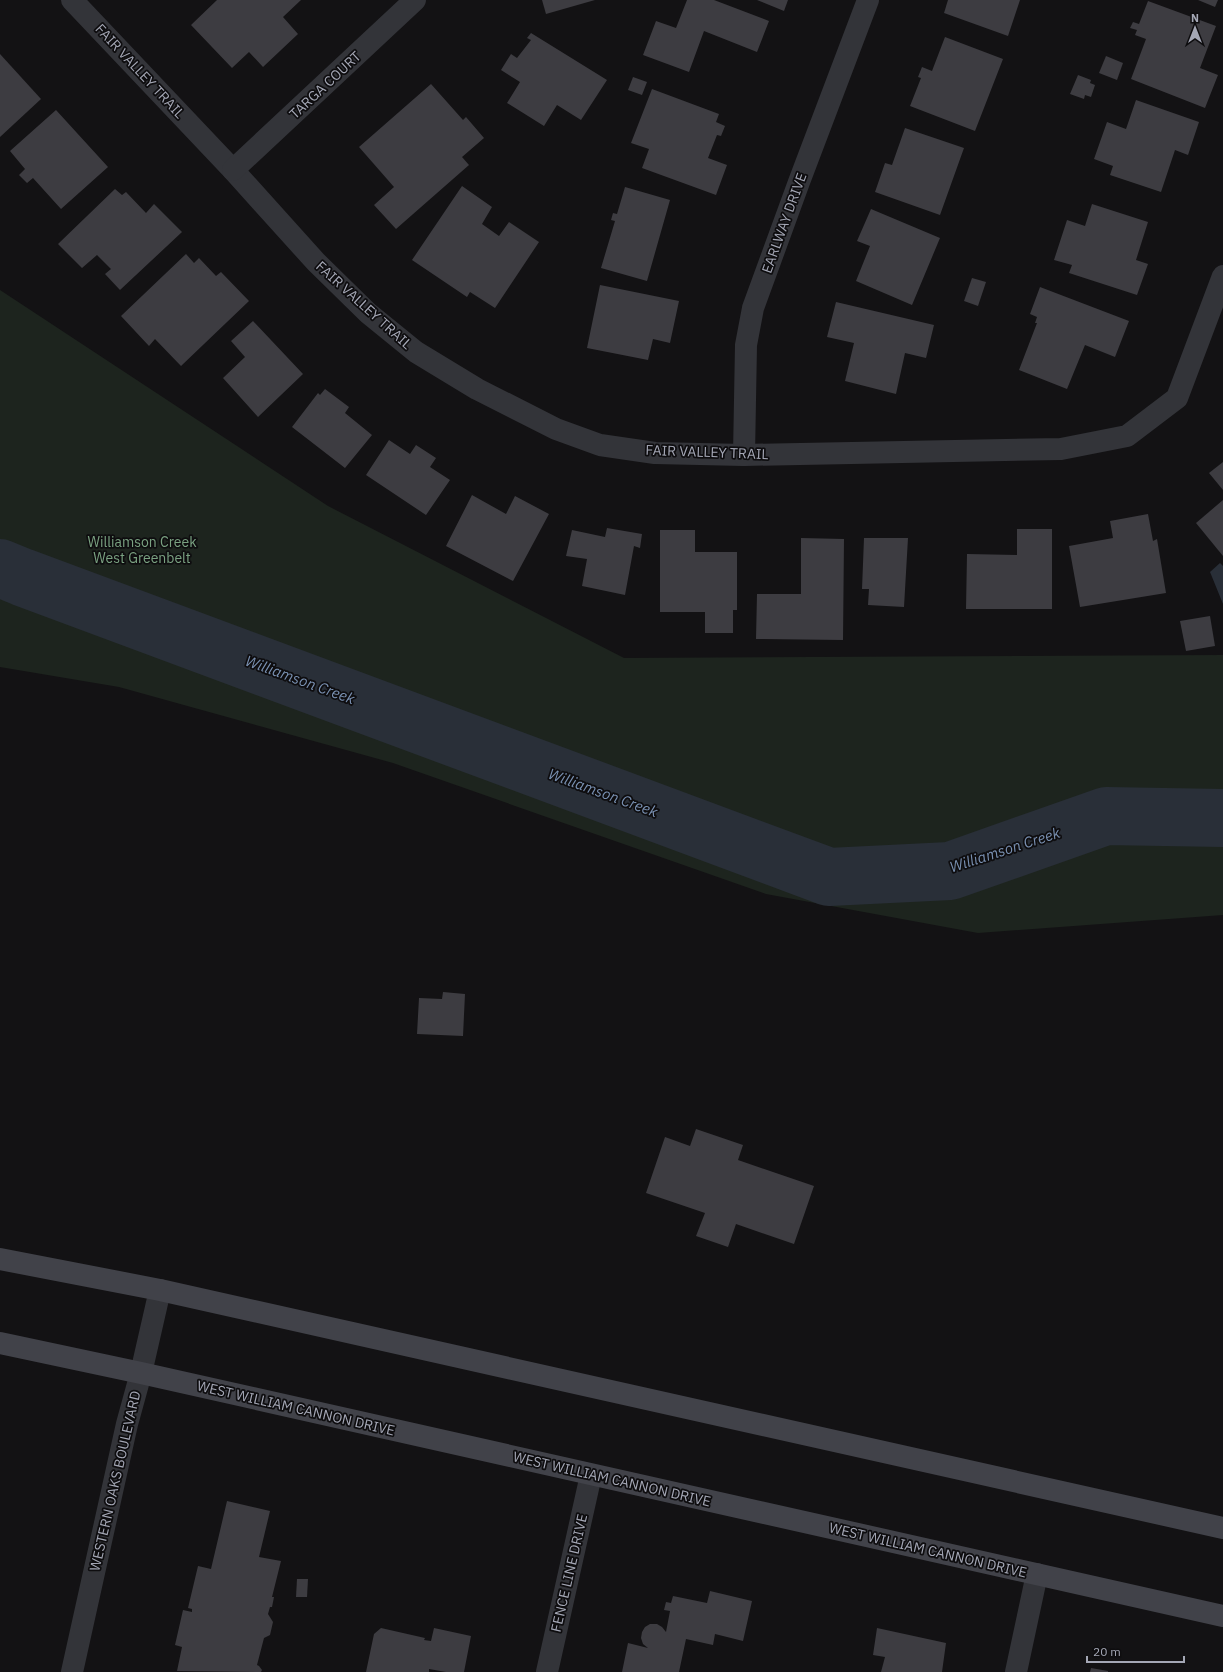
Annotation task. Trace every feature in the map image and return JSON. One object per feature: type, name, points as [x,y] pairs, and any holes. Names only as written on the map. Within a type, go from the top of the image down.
[{"type":"main road","points":[[0,1259],[160,1290],[1223,1528]]},
{"type":"main road","name":"WEST WILLIAM CANNON DRIVE","points":[[0,1344],[141,1373],[1223,1616]]},
{"type":"street","name":"FAIR VALLEY TRAIL","points":[[72,0],[233,170],[316,262],[368,313],[416,352],[477,389],[556,429],[600,444],[656,453],[744,455],[1061,449],[1127,436],[1177,398],[1223,276]]},
{"type":"street","name":"TARGA COURT","points":[[233,170],[415,0]]},
{"type":"street","name":"EARLWAY DRIVE","points":[[744,455],[746,345],[753,308],[868,0]]},
{"type":"street","name":"WESTERN OAKS BOULEVARD","points":[[72,1672],[126,1424],[141,1373],[160,1290]]},
{"type":"street","name":"FENCE LINE DRIVE","points":[[547,1672],[591,1475]]},
{"type":"street","points":[[1016,1672],[1037,1574]]},
{"type":"green space","name":"Williamson Creek West Greenbelt","points":[[0,290],[328,506],[624,658],[1223,655],[1223,915],[978,933],[766,894],[393,763],[119,687],[0,667]]},
{"type":"shaded area","points":[[1220,563],[1223,566],[1223,604],[1210,572]]},
{"type":"building","points":[[217,0],[301,0],[283,17],[298,34],[263,67],[249,52],[232,68],[191,25]]},
{"type":"building","points":[[542,0],[595,0],[546,14]]},
{"type":"building","points":[[687,0],[714,0],[769,21],[757,52],[704,31],[689,72],[643,55],[656,21],[676,28]]},
{"type":"building","points":[[757,0],[788,0],[784,11]]},
{"type":"building","points":[[948,0],[1020,0],[1008,36],[944,13]]},
{"type":"building","points":[[1198,0],[1218,0],[1215,7]]},
{"type":"building","points":[[1148,1],[1216,26],[1200,68],[1218,75],[1205,108],[1131,79],[1146,39],[1135,35],[1137,30],[1130,28],[1133,22],[1139,24]]},
{"type":"building","points":[[531,33],[607,80],[581,120],[557,105],[544,126],[507,103],[520,82],[501,70],[511,54],[517,58],[531,40],[527,38]]},
{"type":"building","points":[[945,37],[1003,59],[975,131],[910,106],[921,78],[918,77],[922,67],[932,71]]},
{"type":"building","points":[[0,54],[41,99],[0,137]]},
{"type":"building","points":[[1106,56],[1123,63],[1117,80],[1099,73]]},
{"type":"building","points":[[1078,75],[1091,80],[1090,83],[1095,85],[1091,97],[1085,95],[1084,99],[1070,94]]},
{"type":"building","points":[[633,77],[647,82],[642,95],[628,90]]},
{"type":"building","points":[[431,84],[463,120],[466,117],[484,138],[462,157],[469,165],[396,229],[374,205],[394,187],[359,147]]},
{"type":"building","points":[[652,89],[719,114],[716,122],[725,126],[721,136],[717,135],[708,158],[727,165],[716,195],[642,168],[649,149],[631,143]]},
{"type":"building","points":[[1136,100],[1199,122],[1188,155],[1175,150],[1161,192],[1110,175],[1113,166],[1094,159],[1107,122],[1126,129]]},
{"type":"building","points":[[56,110],[108,167],[61,209],[33,178],[27,183],[19,175],[25,169],[10,151]]},
{"type":"building","points":[[905,128],[964,148],[940,215],[875,192],[885,163],[892,165]]},
{"type":"building","points":[[462,186],[492,207],[482,224],[499,236],[509,222],[539,242],[495,308],[470,292],[467,297],[412,260]]},
{"type":"building","points":[[625,187],[670,200],[647,281],[601,268],[615,221],[611,220],[613,213],[617,214]]},
{"type":"building","points":[[115,189],[122,195],[126,192],[146,213],[154,204],[182,232],[120,290],[105,274],[111,269],[97,255],[82,268],[58,244]]},
{"type":"building","points":[[1092,204],[1148,222],[1136,260],[1148,264],[1137,295],[1069,273],[1072,265],[1054,260],[1067,220],[1085,226]]},
{"type":"building","points":[[871,209],[940,238],[912,305],[856,281],[870,246],[857,241]]},
{"type":"building","points":[[186,254],[194,263],[199,258],[216,276],[221,272],[249,301],[181,366],[155,339],[149,346],[121,316]]},
{"type":"building","points":[[972,278],[986,282],[978,306],[964,301]]},
{"type":"building","points":[[600,285],[679,301],[670,343],[653,339],[648,360],[587,348]]},
{"type":"building","points":[[1040,287],[1129,321],[1115,357],[1085,345],[1067,389],[1019,370],[1037,323],[1035,323],[1037,317],[1030,314]]},
{"type":"building","points":[[836,302],[934,325],[926,358],[905,353],[896,394],[845,381],[854,343],[827,337]]},
{"type":"building","points":[[253,321],[303,374],[258,417],[223,378],[245,357],[231,341]]},
{"type":"building","points":[[325,389],[349,407],[345,413],[372,435],[345,468],[292,427],[318,393],[320,395]]},
{"type":"building","points":[[389,440],[410,454],[416,445],[436,458],[430,467],[450,480],[426,515],[366,475]]},
{"type":"building","points":[[1223,462],[1223,490],[1209,473]]},
{"type":"building","points":[[472,495],[506,514],[515,496],[549,514],[513,581],[446,546]]},
{"type":"building","points":[[1223,500],[1223,556],[1196,523]]},
{"type":"building","points":[[1148,514],[1153,541],[1157,539],[1166,593],[1080,607],[1069,546],[1113,538],[1110,521]]},
{"type":"building","points":[[607,528],[642,534],[640,548],[634,546],[625,595],[582,586],[587,559],[566,556],[572,530],[605,537]]},
{"type":"building","points":[[1017,529],[1052,529],[1052,609],[966,609],[967,554],[1017,555]]},
{"type":"building","points":[[660,530],[695,530],[695,552],[737,552],[737,610],[733,610],[733,633],[705,633],[705,612],[660,612]]},
{"type":"building","points":[[801,538],[844,539],[843,640],[756,639],[757,594],[801,594]]},
{"type":"building","points":[[864,538],[908,538],[904,607],[868,605],[869,589],[862,589]]},
{"type":"building","points":[[1210,616],[1215,646],[1186,651],[1180,621]]},
{"type":"building","points":[[443,992],[465,994],[463,1036],[417,1034],[419,998],[442,999]]},
{"type":"building","points":[[696,1129],[743,1145],[738,1160],[814,1186],[794,1244],[736,1224],[728,1247],[696,1236],[705,1213],[646,1193],[665,1137],[690,1146]]},
{"type":"building","points":[[227,1501],[270,1511],[259,1557],[281,1561],[272,1597],[274,1597],[272,1607],[270,1607],[268,1614],[273,1622],[270,1635],[264,1638],[257,1665],[262,1670],[261,1672],[177,1671],[182,1647],[175,1645],[183,1610],[192,1612],[192,1609],[188,1608],[198,1566],[211,1569]]},
{"type":"building","points":[[297,1579],[308,1579],[307,1597],[296,1597]]},
{"type":"building","points":[[710,1591],[752,1601],[743,1641],[715,1634],[713,1645],[686,1639],[679,1672],[622,1672],[628,1643],[648,1648],[643,1644],[641,1638],[645,1627],[650,1624],[657,1624],[666,1632],[670,1611],[664,1610],[666,1602],[671,1603],[673,1596],[707,1603]]},
{"type":"building","points":[[381,1628],[425,1638],[424,1640],[431,1641],[434,1628],[471,1636],[464,1672],[446,1672],[429,1669],[429,1672],[366,1672],[374,1634]]},
{"type":"building","points":[[877,1628],[946,1643],[942,1672],[881,1672],[885,1657],[873,1655]]},
{"type":"building","points":[[1091,1668],[1108,1671],[1108,1672],[1090,1672]]},
{"type":"waterway","name":"Williamson Creek","points":[[0,568],[829,877],[950,871],[1106,816],[1223,818]]}]
